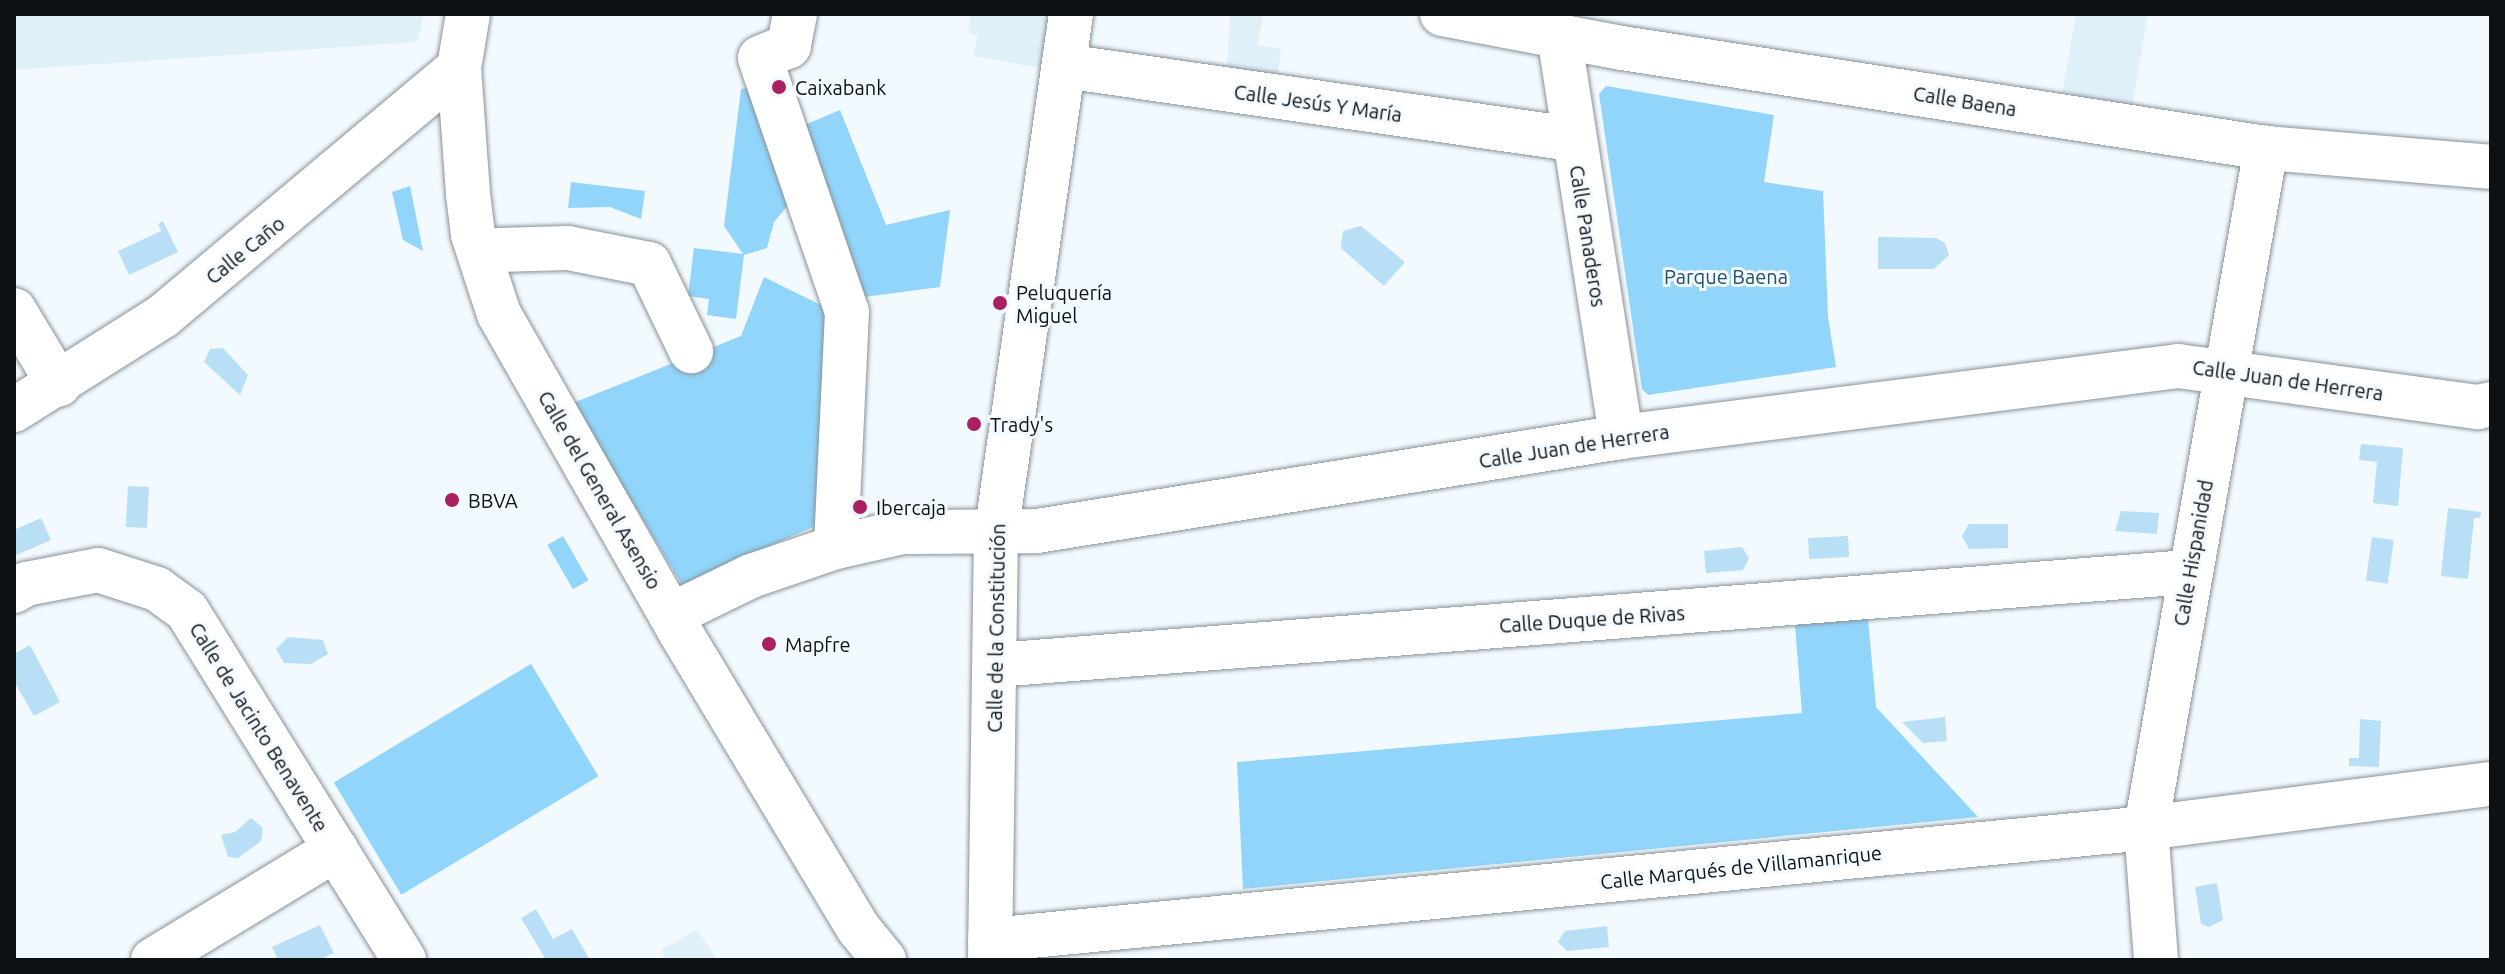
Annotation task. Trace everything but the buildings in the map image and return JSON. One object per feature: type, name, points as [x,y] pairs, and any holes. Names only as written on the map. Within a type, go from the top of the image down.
[{"type":"street","name":"Calle del General Asensio","points":[[468,14],[459,68],[473,235],[493,301],[671,615],[870,950]]},
{"type":"street","name":"Calle de la Constitución","points":[[990,950],[996,535],[1071,14]]},
{"type":"street","name":"Calle Baena","points":[[1442,14],[2266,148],[2491,167]]},
{"type":"street","points":[[792,30],[760,58],[847,312],[836,547]]},
{"type":"street","name":"Calle Panaderos","points":[[1559,35],[1572,139],[1621,437]]},
{"type":"street","name":"Calle Jesús Y María","points":[[1064,66],[1572,139]]},
{"type":"street","name":"Calle Caño","points":[[14,410],[59,385],[163,316],[459,68]]},
{"type":"street","name":"Calle Hispanidad","points":[[2156,960],[2146,828],[2188,572],[2266,148]]},
{"type":"street","points":[[498,250],[568,248],[649,264],[691,351]]},
{"type":"street","points":[[14,310],[59,385]]},
{"type":"street","name":"Calle Juan de Herrera","points":[[671,615],[751,576],[836,547],[902,532],[996,535],[1621,437],[2178,366],[2227,369],[2478,407],[2491,404]]},
{"type":"street","name":"Calle de Jacinto Benavente","points":[[14,591],[26,584],[98,570],[157,589],[187,611],[404,960]]},
{"type":"street","name":"Calle Duque de Rivas","points":[[996,665],[2188,572]]},
{"type":"street","name":"Calle Marqués de Villamanrique","points":[[990,950],[2146,828],[2491,784]]},
{"type":"street","points":[[153,960],[336,849]]},
{"type":"shaded area","points":[[14,14],[424,14],[417,42],[14,70]]},
{"type":"shaded area","points":[[971,14],[1054,14],[1046,69],[973,56],[978,36],[968,33]]},
{"type":"shaded area","points":[[1230,14],[1263,14],[1258,45],[1281,49],[1276,88],[1226,81]]},
{"type":"shaded area","points":[[2076,14],[2148,14],[2133,104],[2061,98]]},
{"type":"shaded area","points":[[163,221],[178,252],[129,275],[118,251],[161,231],[158,224]]},
{"type":"shaded area","points":[[1361,226],[1405,262],[1384,286],[1341,248],[1343,231]]},
{"type":"shaded area","points":[[1878,237],[1936,238],[1945,243],[1949,255],[1934,269],[1878,269]]},
{"type":"shaded area","points":[[223,348],[248,375],[240,395],[204,362],[210,349]]},
{"type":"shaded area","points":[[2361,444],[2403,448],[2398,506],[2373,503],[2377,462],[2359,460]]},
{"type":"shaded area","points":[[128,486],[149,487],[147,528],[126,527]]},
{"type":"shaded area","points":[[2448,508],[2481,512],[2480,518],[2474,518],[2468,579],[2441,576]]},
{"type":"shaded area","points":[[2121,511],[2159,513],[2157,534],[2115,531]]},
{"type":"shaded area","points":[[41,518],[51,540],[14,556],[14,530]]},
{"type":"shaded area","points":[[1969,524],[2008,524],[2008,548],[1969,549],[1962,536]]},
{"type":"shaded area","points":[[1848,536],[1849,557],[1809,559],[1808,538]]},
{"type":"shaded area","points":[[2372,537],[2394,540],[2388,584],[2366,581]]},
{"type":"shaded area","points":[[1742,547],[1749,558],[1743,570],[1706,573],[1704,551]]},
{"type":"shaded area","points":[[288,637],[323,640],[328,654],[311,664],[284,663],[276,649]]},
{"type":"shaded area","points":[[30,645],[60,702],[34,716],[14,681],[14,654]]},
{"type":"shaded area","points":[[1945,717],[1947,741],[1923,743],[1902,722]]},
{"type":"shaded area","points":[[2360,719],[2381,721],[2379,767],[2349,766],[2349,758],[2359,758]]},
{"type":"shaded area","points":[[251,818],[263,828],[261,841],[238,858],[228,857],[221,835],[235,832]]},
{"type":"shaded area","points":[[2217,883],[2223,920],[2209,927],[2201,924],[2195,887]]},
{"type":"shaded area","points":[[536,909],[553,939],[572,929],[590,960],[546,960],[521,918]]},
{"type":"shaded area","points":[[320,925],[334,953],[319,960],[278,960],[272,947]]},
{"type":"shaded area","points":[[1607,926],[1609,947],[1567,951],[1558,942],[1565,931]]},
{"type":"shaded area","points":[[697,929],[717,960],[666,960],[661,950]]},
{"type":"green space","name":"Parque Baena","points":[[1606,86],[1774,115],[1764,182],[1823,191],[1828,317],[1836,367],[1648,395],[1642,389],[1599,94]]},
{"type":"green space","points":[[753,87],[794,198],[774,222],[767,248],[744,255],[736,319],[707,315],[709,299],[688,296],[694,248],[743,254],[724,226],[741,89]]},
{"type":"green space","points":[[840,110],[886,225],[950,210],[940,287],[857,298],[795,129]]},
{"type":"green space","points":[[571,182],[645,191],[641,219],[610,207],[568,208]]},
{"type":"green space","points":[[410,186],[423,251],[403,240],[392,192]]},
{"type":"green space","points":[[764,277],[841,315],[831,519],[682,585],[573,403],[741,336]]},
{"type":"green space","points":[[563,536],[588,580],[573,589],[547,545]]},
{"type":"green space","points":[[1868,618],[1876,707],[1978,817],[1243,889],[1237,762],[1802,713],[1795,625]]},
{"type":"green space","points":[[531,664],[598,776],[401,895],[334,782]]},
{"type":"place","name":"Caixabank","points":[[779,87]]},
{"type":"place","name":"Peluquería Miguel","points":[[1000,303]]},
{"type":"place","name":"Trady's","points":[[974,424]]},
{"type":"place","name":"BBVA","points":[[452,500]]},
{"type":"place","name":"Ibercaja","points":[[860,507]]},
{"type":"place","name":"Mapfre","points":[[769,644]]}]
